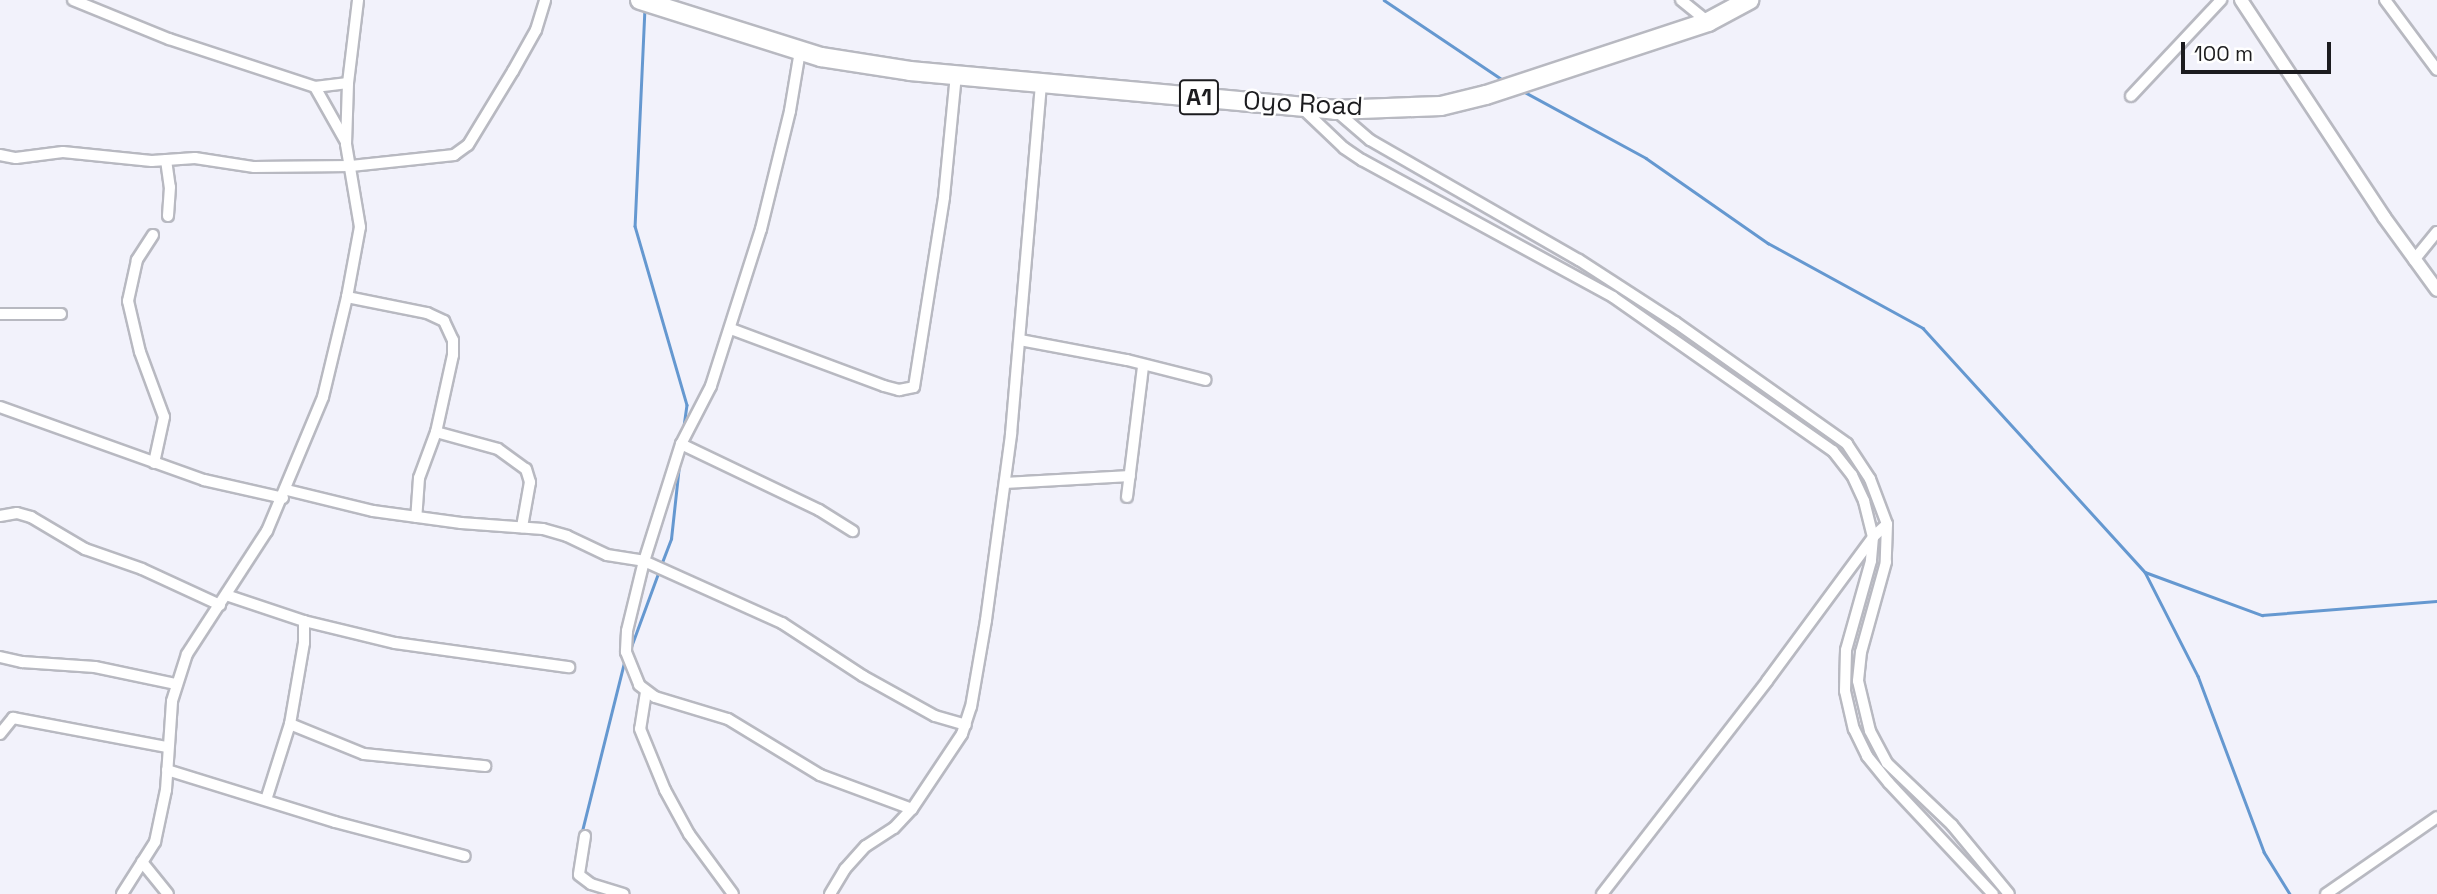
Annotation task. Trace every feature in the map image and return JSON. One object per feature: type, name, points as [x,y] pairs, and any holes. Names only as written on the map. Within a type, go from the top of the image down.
[{"type":"highway","name":"Oyo Road","points":[[640,0],[800,51],[872,65],[1335,110],[1453,103],[1538,79],[1708,22],[1749,0]]},
{"type":"street","points":[[73,0],[169,39],[315,86],[348,83]]},
{"type":"street","points":[[122,894],[155,842],[166,790],[167,747],[176,684],[187,654],[267,531],[285,494],[323,397],[347,298],[360,228],[346,144],[348,83],[358,0]]},
{"type":"street","points":[[0,155],[16,158],[63,152],[166,160],[195,158],[254,167],[351,166],[454,155],[468,145],[536,30],[544,0]]},
{"type":"street","points":[[1681,0],[1708,22]]},
{"type":"street","points":[[2131,96],[2221,0]]},
{"type":"street","points":[[2241,0],[2414,261],[2437,290]]},
{"type":"street","points":[[2385,0],[2437,71]]},
{"type":"street","points":[[800,51],[790,111],[761,229],[711,386],[681,444],[649,563],[627,631],[626,652],[636,678],[646,692],[655,697],[728,719],[820,775],[912,809]]},
{"type":"street","points":[[731,329],[884,386],[899,390],[914,387],[944,197],[957,75]]},
{"type":"street","points":[[830,894],[845,869],[866,846],[894,828],[912,809],[965,725],[986,620],[1005,483],[1020,340],[1041,82]]},
{"type":"street","points":[[315,86],[346,144]]},
{"type":"street","points":[[1302,107],[1344,148],[1362,160],[1612,297],[1833,451],[1852,475],[1864,500],[1873,537],[1871,561],[1846,650],[1845,691],[1854,729],[1867,756],[1889,783],[1993,894]]},
{"type":"street","points":[[1335,110],[1370,140],[1579,260],[1835,433],[1847,444],[1870,479],[1887,524],[1886,562],[1860,662],[1858,681],[1870,731],[1886,763],[1952,825],[2009,894]]},
{"type":"street","points":[[166,160],[170,187],[168,216]]},
{"type":"street","points":[[2414,261],[2437,232]]},
{"type":"street","points":[[153,235],[136,260],[128,301],[140,352],[164,417],[154,463]]},
{"type":"street","points":[[347,298],[427,313],[444,321],[449,328],[453,355],[436,432],[419,478],[416,517]]},
{"type":"street","points":[[0,314],[61,314]]},
{"type":"street","points":[[1020,340],[1206,380]]},
{"type":"street","points":[[1128,497],[1143,366]]},
{"type":"street","points":[[0,407],[204,480],[373,511],[522,527],[567,536],[607,555],[649,563],[782,623],[934,716],[965,725]]},
{"type":"street","points":[[436,432],[498,449],[526,469],[530,482],[522,527]]},
{"type":"street","points":[[681,444],[819,510],[853,531]]},
{"type":"street","points":[[1005,483],[1129,476]]},
{"type":"street","points":[[0,516],[17,513],[31,517],[85,549],[142,569],[220,606]]},
{"type":"street","points":[[1602,894],[1767,681],[1873,537],[1887,524]]},
{"type":"street","points":[[226,595],[304,621],[395,643],[569,667]]},
{"type":"street","points":[[266,800],[290,724],[304,643],[304,621]]},
{"type":"street","points":[[0,657],[22,662],[95,667],[176,684]]},
{"type":"street","points":[[646,692],[640,729],[665,790],[689,834],[733,894]]},
{"type":"street","points":[[0,734],[13,718],[167,747]]},
{"type":"street","points":[[290,724],[364,754],[485,766]]},
{"type":"street","points":[[167,770],[335,822],[465,856]]},
{"type":"street","points":[[2326,894],[2437,817]]},
{"type":"street","points":[[585,836],[579,875],[591,884],[623,894]]},
{"type":"street","points":[[142,862],[168,894]]},
{"type":"waterway","points":[[1384,0],[1506,82]]},
{"type":"waterway","points":[[645,8],[635,226],[687,405],[684,427]]},
{"type":"waterway","points":[[1521,90],[1646,158],[1768,243],[1923,328],[2145,572],[2198,676],[2264,852],[2290,894]]},
{"type":"waterway","points":[[661,565],[671,539],[679,465]]},
{"type":"waterway","points":[[631,647],[659,571]]},
{"type":"waterway","points":[[2145,572],[2262,615],[2437,601]]},
{"type":"waterway","points":[[580,839],[625,659]]}]
